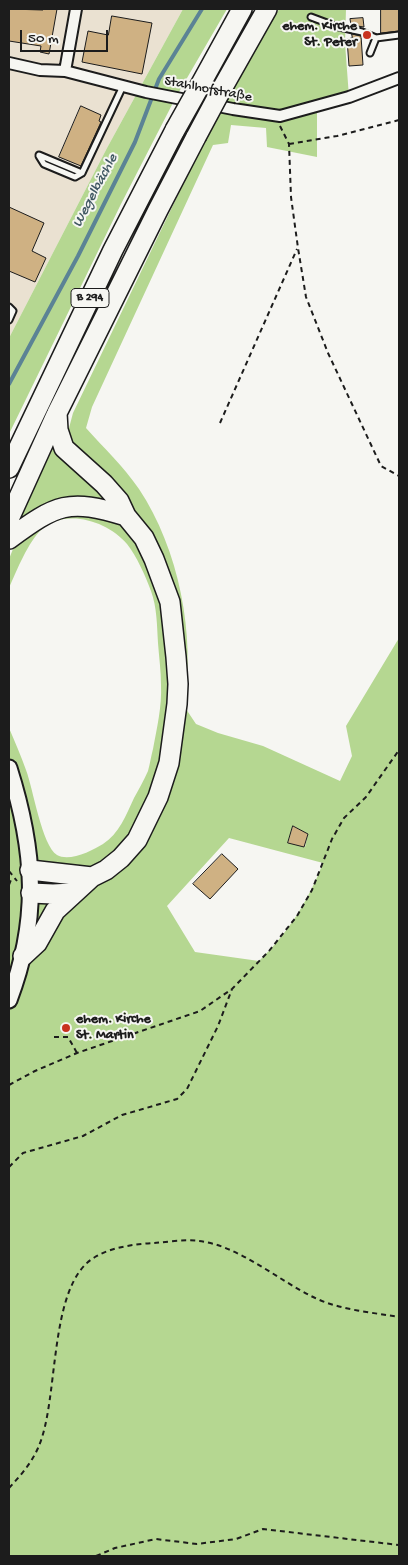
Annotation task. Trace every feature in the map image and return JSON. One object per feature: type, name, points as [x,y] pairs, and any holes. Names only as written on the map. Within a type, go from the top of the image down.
[{"type":"highway","name":"B 294","points":[[9,468],[113,250],[175,130],[242,9]]},
{"type":"highway","name":"B 294","points":[[9,519],[57,413],[158,210],[219,94],[267,9]]},
{"type":"highway","points":[[23,956],[37,943],[55,911],[92,877],[106,870],[121,858],[137,840],[158,798],[170,763],[178,684],[170,602],[158,567],[144,538],[126,516],[118,501],[104,484],[64,448],[58,430],[57,413]]},
{"type":"highway","points":[[9,539],[39,517],[66,506],[89,506],[126,516]]},
{"type":"highway","points":[[30,870],[92,877]]},
{"type":"highway","points":[[31,893],[73,893]]},
{"type":"main road","points":[[9,768],[24,825],[31,893],[23,956],[9,1000]]},
{"type":"street","points":[[65,72],[76,9]]},
{"type":"street","name":"Stahlhofstraße","points":[[9,63],[40,70],[65,72],[146,92],[280,116],[349,97],[399,78]]},
{"type":"lane","points":[[311,17],[376,38],[399,35]]},
{"type":"lane","points":[[370,53],[376,38]]},
{"type":"lane","points":[[39,155],[82,173],[123,86]]},
{"type":"lane","points":[[9,307],[13,311],[9,320]]},
{"type":"path","points":[[280,116],[280,127],[289,144],[291,197],[306,296],[328,352],[381,466],[399,476]]},
{"type":"path","points":[[289,144],[336,136],[399,120]]},
{"type":"path","points":[[220,423],[298,248]]},
{"type":"path","points":[[9,1085],[35,1071],[77,1054],[200,1011],[232,988],[269,951],[297,916],[312,890],[332,838],[344,818],[366,797],[399,750]]},
{"type":"path","points":[[9,884],[12,877]]},
{"type":"path","points":[[9,1167],[23,1153],[83,1136],[122,1115],[177,1099],[187,1090],[218,1026],[232,988]]},
{"type":"path","points":[[54,1037],[68,1037],[77,1054]]},
{"type":"path","points":[[9,1488],[26,1468],[38,1449],[46,1427],[54,1363],[66,1297],[79,1271],[95,1257],[130,1244],[199,1241],[228,1249],[312,1297],[350,1309],[399,1317]]},
{"type":"path","points":[[96,1556],[115,1548],[156,1539],[197,1544],[236,1539],[263,1529],[399,1545]]},
{"type":"shaded area","points":[[9,9],[183,9],[107,148],[9,338]]},
{"type":"green space","points":[[183,9],[227,9],[176,97],[121,204],[9,434],[9,338],[107,148]]},
{"type":"green space","points":[[279,9],[346,9],[345,43],[349,97],[317,106],[317,157],[267,147],[266,128],[231,125],[228,143],[213,145],[92,407],[86,428],[139,489],[165,538],[181,594],[186,622],[188,651],[184,706],[196,724],[218,733],[263,746],[340,781],[352,756],[346,726],[399,638],[399,1556],[9,1556],[9,728],[29,778],[42,829],[52,850],[62,857],[80,855],[103,844],[118,830],[148,771],[158,725],[161,674],[153,597],[137,560],[127,544],[119,536],[109,529],[86,520],[74,518],[52,523],[42,529],[32,541],[9,588],[9,559],[15,544],[20,519],[53,446],[69,428],[73,413],[203,143]],"holes":[[[293,826],[308,834],[305,847],[288,843]],[[229,838],[323,863],[297,915],[280,939],[259,961],[195,952],[167,906]]]},
{"type":"building","points":[[9,9],[57,9],[49,54],[40,52],[41,46],[9,41]]},
{"type":"building","points":[[381,9],[399,9],[399,31],[381,33]]},
{"type":"building","points":[[112,16],[152,23],[142,74],[82,62],[88,31],[108,35]]},
{"type":"building","points":[[363,18],[364,27],[351,25],[350,19]]},
{"type":"building","points":[[352,34],[361,36],[363,65],[349,66],[347,39],[352,38]]},
{"type":"building","points":[[81,106],[101,115],[99,121],[101,122],[81,166],[59,157]]},
{"type":"building","points":[[9,207],[44,223],[32,251],[46,258],[35,282],[9,271]]},
{"type":"building","points":[[293,826],[308,834],[304,847],[288,843]]},
{"type":"building","points":[[222,854],[238,869],[210,899],[193,884]]},
{"type":"waterway","name":"Wegelbächle","points":[[9,384],[78,256],[135,142],[159,79],[202,9]]},
{"type":"place","name":"ehem. Kirche St. Peter","points":[[367,35]]},
{"type":"place","name":"ehem. Kirche St. Martin","points":[[66,1028]]}]
